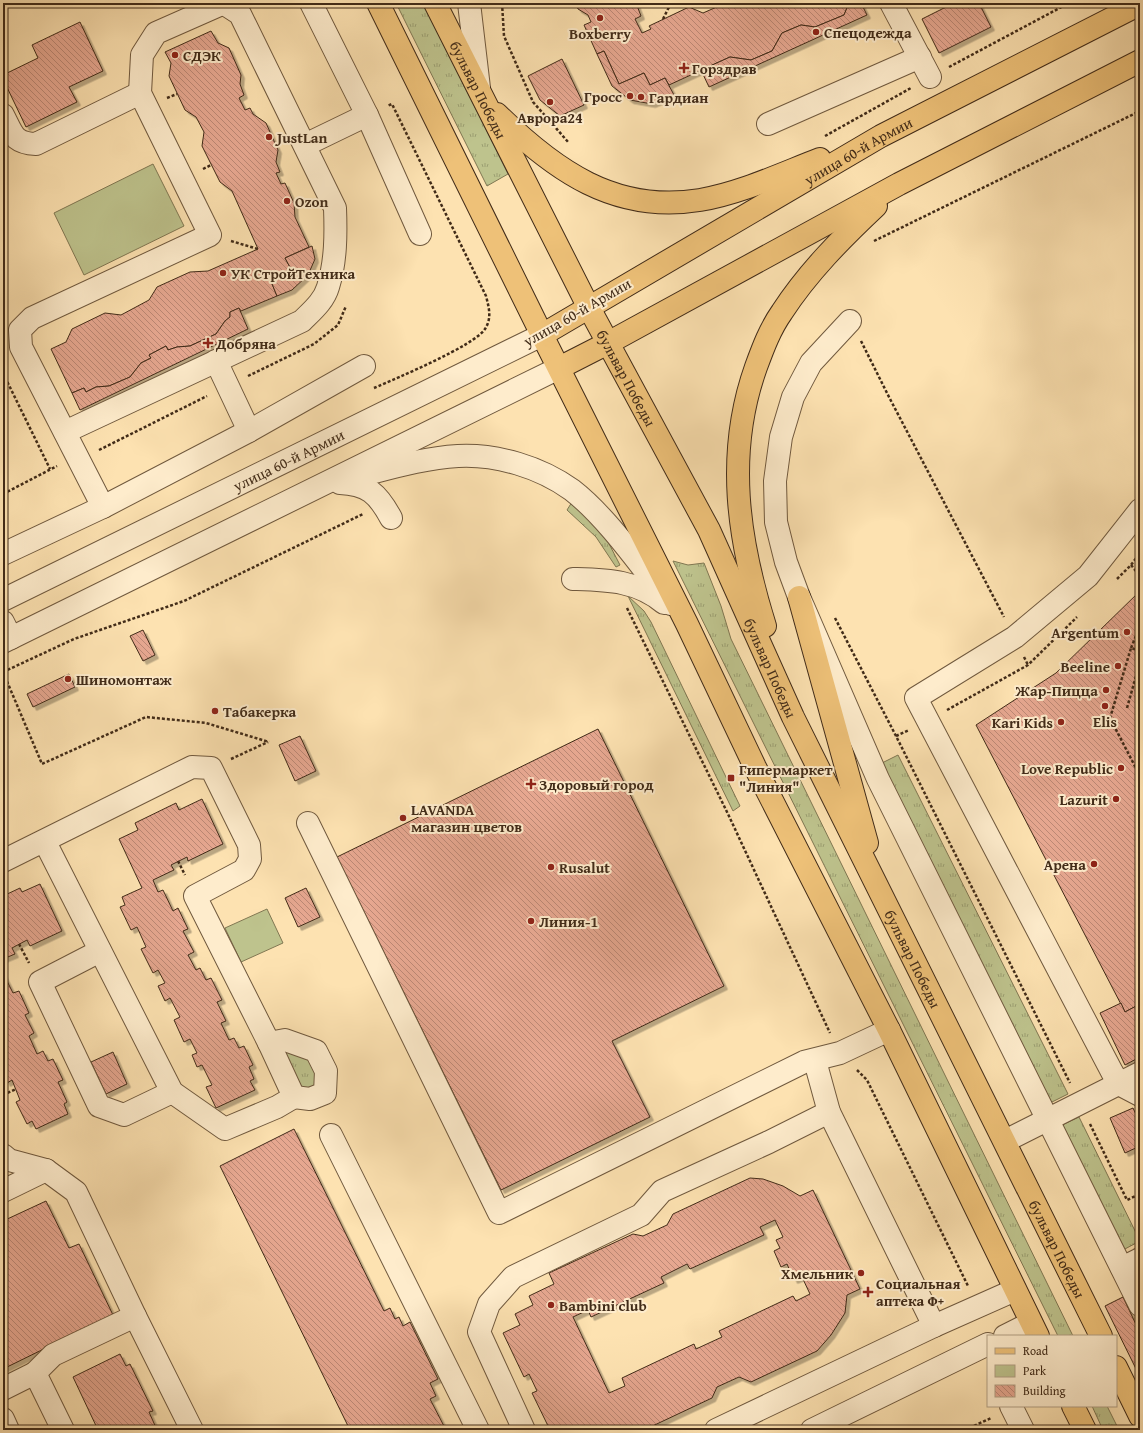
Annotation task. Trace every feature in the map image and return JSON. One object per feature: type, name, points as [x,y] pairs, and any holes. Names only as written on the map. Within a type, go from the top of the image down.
[{"type":"main road","points":[[378,3],[687,624],[755,767],[889,1030],[1035,1330]]},
{"type":"main road","name":"бульвар Победы","points":[[435,3],[588,306],[709,530],[793,717],[1101,1335]]},
{"type":"main road","name":"улица 60-й Армии","points":[[542,334],[881,136],[1140,4]]},
{"type":"main road","points":[[559,368],[608,343],[899,184],[1140,61]]},
{"type":"main road","points":[[482,97],[518,135],[559,166],[591,185],[616,196],[646,201],[673,203],[700,200],[737,190],[881,136]]},
{"type":"main road","points":[[793,717],[754,592],[739,509],[737,469],[740,427],[752,380],[764,346],[781,312],[837,242],[899,184]]},
{"type":"main road","points":[[799,597],[880,890]]},
{"type":"main road","points":[[1117,1369],[1140,1416]]},
{"type":"main road","points":[[1074,1407],[1085,1430]]},
{"type":"street","points":[[65,432],[302,321],[317,307],[328,288],[336,242],[335,208],[240,14],[223,3],[156,33],[142,56],[140,94],[210,235],[32,318],[20,330],[21,347],[102,507]]},
{"type":"street","points":[[310,3],[367,115],[420,234]]},
{"type":"street","points":[[469,3],[482,97]]},
{"type":"street","points":[[891,3],[930,77]]},
{"type":"street","points":[[768,124],[920,57]]},
{"type":"street","points":[[3,115],[14,136],[23,143],[36,144],[140,94]]},
{"type":"street","points":[[305,145],[367,115]]},
{"type":"street","points":[[855,330],[811,362],[793,397],[781,437],[775,481],[776,522],[786,562],[799,597],[878,779],[1048,1120],[1131,1263],[1140,1305]]},
{"type":"street","name":"улица 60-й Армии","points":[[3,600],[542,334]]},
{"type":"street","points":[[216,362],[249,431]]},
{"type":"street","points":[[3,554],[102,507],[249,431],[364,366]]},
{"type":"street","points":[[6,634],[328,482],[559,368]]},
{"type":"street","points":[[328,482],[432,459],[458,456],[487,456],[528,467],[548,476],[572,490],[609,527],[687,624]]},
{"type":"street","points":[[328,482],[353,483],[370,490],[387,510]]},
{"type":"street","points":[[1140,510],[1088,576],[1014,637],[916,698],[1106,1043],[1119,1084],[1140,1095]]},
{"type":"street","points":[[573,579],[615,581],[633,585],[657,598],[687,624]]},
{"type":"street","points":[[3,861],[46,842],[65,830],[192,767],[211,768],[249,844],[250,860],[244,870],[195,896],[269,1043],[294,1097]]},
{"type":"street","points":[[308,823],[499,1213],[804,1062],[815,1061],[840,1053],[889,1030]]},
{"type":"street","points":[[46,842],[172,1092],[225,1129],[278,1107],[294,1097],[310,1099],[325,1093],[326,1071],[316,1051],[285,1040],[269,1043]]},
{"type":"street","points":[[100,951],[40,982],[99,1106],[124,1115],[172,1092]]},
{"type":"street","points":[[815,1061],[829,1112],[934,1326]]},
{"type":"street","points":[[1005,1141],[1140,1073]]},
{"type":"street","points":[[524,1430],[479,1332],[489,1304],[513,1277],[641,1214],[662,1191],[769,1142],[829,1112]]},
{"type":"street","points":[[331,1135],[478,1430]]},
{"type":"street","points":[[3,1155],[9,1160],[46,1170],[76,1192],[135,1316],[192,1430]]},
{"type":"street","points":[[3,1191],[46,1170]]},
{"type":"street","points":[[716,1430],[934,1326],[1015,1290]]},
{"type":"street","points":[[3,1389],[35,1373],[53,1354],[135,1316]]},
{"type":"street","points":[[1018,1335],[1035,1330]]},
{"type":"street","points":[[812,1430],[987,1345]]},
{"type":"street","points":[[35,1373],[63,1430]]},
{"type":"street","points":[[1012,1407],[1023,1430]]},
{"type":"street","points":[[3,1419],[8,1430]]},
{"type":"path","points":[[502,3],[504,36],[533,102],[571,146]]},
{"type":"path","points":[[663,19],[671,3]]},
{"type":"path","points":[[822,138],[930,77],[1068,3]]},
{"type":"path","points":[[367,115],[392,104],[486,296],[490,315],[484,330],[468,344],[367,392]]},
{"type":"path","points":[[870,243],[1140,111]]},
{"type":"path","points":[[210,235],[258,249]]},
{"type":"path","points":[[3,494],[50,469],[78,460],[314,344],[338,325],[350,300]]},
{"type":"path","points":[[855,330],[1028,664]]},
{"type":"path","points":[[3,373],[50,469]]},
{"type":"path","points":[[211,768],[269,742],[206,723],[146,717],[42,764],[3,672],[74,638],[184,601],[358,517],[387,510]]},
{"type":"path","points":[[1131,566],[1140,576]]},
{"type":"path","points":[[615,581],[840,1053],[867,1080],[979,1306]]},
{"type":"path","points":[[1140,626],[1131,648],[1110,718],[1140,776]]},
{"type":"path","points":[[1131,648],[1140,651]]},
{"type":"path","points":[[1127,708],[1140,662]]},
{"type":"path","points":[[1140,711],[1136,725],[1140,733]]},
{"type":"path","points":[[3,1095],[16,1089]]},
{"type":"path","points":[[1126,1200],[1140,1194]]},
{"type":"path","points":[[965,1430],[1012,1407]]},
{"type":"green space","points":[[396,3],[423,3],[508,174],[487,186]]},
{"type":"green space","points":[[153,164],[184,226],[84,275],[54,213]]},
{"type":"green space","points":[[572,502],[606,538],[620,565],[616,567],[596,537],[567,510]]},
{"type":"green space","points":[[673,561],[688,565],[704,563],[721,606],[731,639],[1073,1335],[1058,1335]]},
{"type":"green space","points":[[628,596],[644,611],[651,622],[740,806],[733,811]]},
{"type":"green space","points":[[898,755],[1068,1094],[1050,1103],[882,763]]},
{"type":"green space","points":[[267,909],[283,943],[241,962],[225,928]]},
{"type":"green space","points":[[288,1049],[312,1058],[319,1071],[316,1088],[298,1088],[283,1059]]},
{"type":"green space","points":[[1079,1117],[1140,1241],[1123,1250],[1062,1125]]},
{"type":"green space","points":[[1092,1407],[1108,1407],[1119,1430],[1103,1430]]},
{"type":"building","points":[[575,3],[636,3],[641,16],[635,19],[642,33],[651,29],[649,26],[689,7],[703,13],[719,6],[722,3],[849,3],[844,15],[815,27],[801,25],[782,33],[772,51],[751,60],[730,57],[669,85],[665,78],[650,85],[644,73],[619,84],[604,51],[597,54],[584,25],[591,22],[588,15],[578,9]]},
{"type":"building","points":[[849,3],[861,3],[867,15],[709,87],[701,70],[730,57],[751,60],[772,51],[782,33],[801,25],[815,27],[844,15]]},
{"type":"building","points":[[954,3],[979,3],[991,27],[939,53],[922,19]]},
{"type":"building","points":[[80,22],[103,71],[69,87],[77,102],[26,127],[3,79],[3,75],[38,58],[32,45]]},
{"type":"building","points":[[211,31],[218,43],[229,48],[241,75],[240,84],[244,95],[239,98],[245,110],[250,108],[253,114],[266,123],[278,150],[276,162],[280,172],[276,173],[281,184],[285,183],[294,203],[295,217],[309,247],[285,258],[291,269],[270,279],[277,296],[241,311],[239,308],[230,312],[230,317],[225,321],[216,334],[190,346],[177,347],[168,350],[166,346],[149,355],[151,358],[141,363],[130,377],[109,386],[96,387],[86,392],[84,388],[72,393],[51,349],[66,342],[72,329],[105,313],[121,315],[149,300],[157,287],[190,272],[208,271],[258,249],[232,191],[220,182],[202,146],[204,132],[196,117],[185,110],[169,76],[171,63],[165,52]]},
{"type":"building","points":[[604,51],[619,84],[644,73],[650,85],[665,78],[674,95],[652,104],[630,100],[612,86],[597,54]]},
{"type":"building","points":[[562,59],[584,105],[560,116],[540,100],[528,76]]},
{"type":"building","points":[[312,246],[315,259],[308,275],[292,290],[277,296],[270,279],[291,269],[285,258]]},
{"type":"building","points":[[239,308],[248,329],[80,410],[72,393],[84,388],[86,392],[96,387],[109,386],[130,377],[141,363],[151,358],[149,355],[166,346],[168,350],[177,347],[190,346],[216,334],[225,321],[230,317],[230,312]]},
{"type":"building","name":"Арена","points":[[1140,591],[1140,1004],[1125,1012],[976,725],[1056,673]]},
{"type":"building","points":[[143,630],[155,655],[143,661],[130,636]]},
{"type":"building","points":[[69,674],[75,687],[33,707],[27,694]]},
{"type":"building","name":"Линия-1","points":[[598,729],[724,986],[612,1041],[650,1117],[501,1190],[337,857]]},
{"type":"building","points":[[300,736],[316,771],[295,781],[279,745]]},
{"type":"building","points":[[202,799],[223,844],[188,861],[187,857],[171,865],[174,870],[153,880],[158,892],[163,890],[173,911],[178,908],[188,929],[183,931],[194,952],[188,955],[196,970],[200,968],[206,980],[211,978],[222,1000],[217,1002],[226,1021],[221,1023],[229,1040],[234,1038],[239,1048],[244,1046],[253,1065],[249,1067],[254,1079],[250,1081],[255,1090],[216,1108],[206,1087],[212,1085],[202,1065],[197,1067],[192,1055],[197,1053],[190,1039],[184,1042],[174,1020],[180,1017],[170,998],[165,1001],[158,986],[165,983],[158,970],[153,973],[141,949],[146,947],[137,927],[131,930],[120,907],[125,905],[122,897],[142,888],[119,839],[138,830],[135,823],[176,803],[179,810]]},
{"type":"building","points":[[40,884],[62,931],[30,946],[27,940],[12,948],[15,954],[3,959],[3,896],[20,888],[22,892]]},
{"type":"building","points":[[306,888],[320,917],[298,927],[285,898]]},
{"type":"building","points":[[3,973],[13,993],[19,991],[29,1013],[25,1015],[34,1033],[29,1036],[37,1054],[43,1051],[48,1061],[53,1059],[63,1080],[58,1082],[67,1102],[64,1104],[68,1114],[36,1129],[32,1121],[27,1124],[16,1102],[20,1100],[12,1080],[7,1083],[3,1075],[3,1070],[7,1069],[3,1061]]},
{"type":"building","points":[[1121,1003],[1125,1012],[1140,1004],[1140,1057],[1125,1065],[1100,1013]]},
{"type":"building","points":[[113,1052],[127,1084],[106,1094],[91,1062]]},
{"type":"building","points":[[1133,1108],[1140,1123],[1140,1146],[1125,1153],[1110,1118]]},
{"type":"building","points":[[294,1129],[384,1311],[390,1308],[395,1319],[399,1317],[403,1326],[410,1322],[438,1379],[430,1383],[436,1396],[430,1399],[446,1430],[350,1430],[220,1166]]},
{"type":"building","points":[[750,1178],[763,1179],[783,1186],[800,1196],[813,1190],[860,1289],[847,1295],[845,1313],[831,1335],[817,1351],[751,1382],[739,1377],[717,1387],[712,1398],[644,1430],[623,1430],[622,1428],[619,1430],[550,1430],[532,1393],[537,1391],[529,1374],[524,1377],[503,1333],[520,1325],[515,1314],[533,1305],[529,1296],[554,1284],[549,1273],[633,1234],[643,1236],[667,1225],[673,1214]],"holes":[[[775,1220],[783,1237],[776,1240],[780,1248],[774,1251],[781,1267],[787,1264],[794,1280],[802,1277],[810,1294],[796,1301],[793,1296],[719,1331],[722,1337],[696,1349],[694,1344],[622,1378],[625,1386],[609,1393],[573,1317],[588,1310],[591,1317],[664,1283],[661,1277],[687,1264],[690,1269],[764,1235],[760,1227]]]},
{"type":"building","points":[[46,1201],[69,1248],[79,1244],[113,1315],[3,1369],[3,1221]]},
{"type":"building","points":[[1123,1297],[1140,1333],[1140,1377],[1105,1306]]},
{"type":"building","points":[[120,1354],[126,1366],[130,1364],[153,1411],[149,1412],[157,1430],[98,1430],[73,1377]]},
{"type":"place","name":"Boxberry","points":[[600,18]]},
{"type":"place","name":"Спецодежда","points":[[816,32]]},
{"type":"place","name":"СДЭК","points":[[175,55]]},
{"type":"place","name":"Горздрав","points":[[684,68]]},
{"type":"place","name":"Гросс","points":[[630,96]]},
{"type":"place","name":"Гардиан","points":[[641,97]]},
{"type":"place","name":"Аврора24","points":[[550,102]]},
{"type":"place","name":"JustLan","points":[[269,137]]},
{"type":"place","name":"Ozon","points":[[287,201]]},
{"type":"place","name":"УК СтройТехника","points":[[223,273]]},
{"type":"place","name":"Добряна","points":[[208,343]]},
{"type":"place","name":"Argentum","points":[[1127,632]]},
{"type":"place","name":"Beeline","points":[[1118,666]]},
{"type":"place","name":"Шиномонтаж","points":[[68,679]]},
{"type":"place","name":"Жар-Пицца","points":[[1106,690]]},
{"type":"place","name":"Elis","points":[[1105,706]]},
{"type":"place","name":"Табакерка","points":[[215,711]]},
{"type":"place","name":"Kari Kids","points":[[1061,722]]},
{"type":"place","name":"Love Republic","points":[[1121,768]]},
{"type":"place","name":"Гипермаркет \"Линия\"","points":[[731,778]]},
{"type":"place","name":"Здоровый город","points":[[531,784]]},
{"type":"place","name":"Lazurit","points":[[1116,799]]},
{"type":"place","name":"LAVANDA магазин цветов","points":[[403,818]]},
{"type":"place","name":"Арена","points":[[1094,864]]},
{"type":"place","name":"Rusalut","points":[[551,867]]},
{"type":"place","name":"Линия-1","points":[[531,921]]},
{"type":"place","name":"Хмельник","points":[[861,1273]]},
{"type":"place","name":"Социальная аптека Ф+","points":[[868,1292]]},
{"type":"place","name":"Bambini club","points":[[551,1305]]}]
